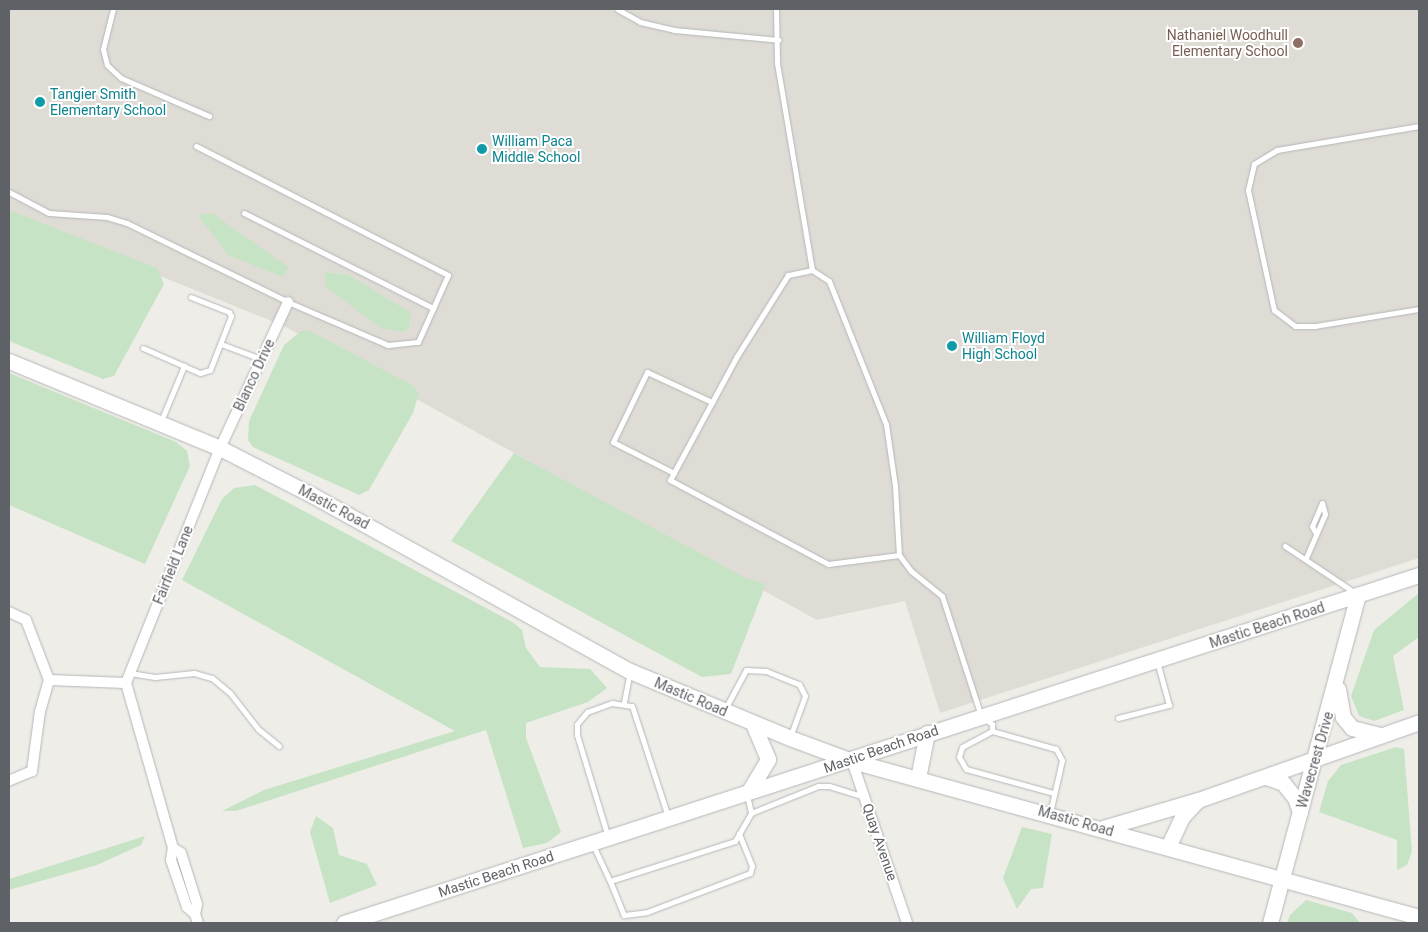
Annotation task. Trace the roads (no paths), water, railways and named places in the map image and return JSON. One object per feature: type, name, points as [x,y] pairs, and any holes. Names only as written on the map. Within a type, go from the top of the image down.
[{"type":"street","name":"Blanco Drive","points":[[220,448],[288,302]]},
{"type":"street","name":"Mastic Road","points":[[9,361],[220,448],[312,495],[630,672],[790,738],[852,760],[1419,918]]},
{"type":"street","name":"Fairfield Lane","points":[[128,678],[220,448]]},
{"type":"street","name":"Mastic Beach Road","points":[[344,923],[592,842],[669,820],[748,792],[852,760],[927,733],[1419,575]]},
{"type":"street","name":"Wavecrest Drive","points":[[1270,923],[1337,680],[1358,595]]},
{"type":"street","points":[[9,612],[26,620],[48,680],[40,711],[32,771],[9,781]]},
{"type":"street","points":[[48,680],[128,678],[173,848],[181,853],[197,904],[197,919]]},
{"type":"street","points":[[1337,680],[1343,716],[1361,732],[1382,736]]},
{"type":"street","points":[[1100,828],[1198,800],[1419,722]]},
{"type":"street","points":[[748,792],[768,758],[753,723]]},
{"type":"street","points":[[918,778],[927,733]]},
{"type":"street","name":"Quay Avenue","points":[[852,760],[907,923]]},
{"type":"street","points":[[1266,776],[1282,783],[1295,798],[1300,812]]},
{"type":"street","points":[[1168,847],[1182,817],[1198,800]]},
{"type":"lane","points":[[113,9],[102,50],[106,65],[121,78],[209,116]]},
{"type":"lane","points":[[617,9],[640,22],[674,30],[779,40]]},
{"type":"lane","points":[[776,9],[779,40],[777,63],[812,270]]},
{"type":"lane","points":[[1419,126],[1277,150],[1254,164],[1248,190],[1274,310],[1295,326],[1315,326],[1419,309]]},
{"type":"lane","points":[[9,192],[48,213],[107,217],[127,223],[288,302],[388,345],[418,342],[448,275],[196,146]]},
{"type":"lane","points":[[244,213],[433,308]]},
{"type":"lane","points":[[899,555],[828,564],[670,480],[712,402],[788,274],[812,270],[829,281],[886,424],[895,486],[899,555],[911,571],[942,596],[981,716],[992,724],[992,731]]},
{"type":"lane","points":[[142,348],[200,373],[210,370],[231,316],[229,312],[191,297]]},
{"type":"lane","points":[[221,344],[261,360]]},
{"type":"lane","points":[[160,423],[184,366]]},
{"type":"lane","points":[[674,473],[613,442],[647,372],[712,402]]},
{"type":"lane","points":[[1306,558],[1315,532],[1320,529],[1325,514],[1322,503],[1312,526],[1315,532]]},
{"type":"lane","points":[[1285,546],[1306,558],[1358,595]]},
{"type":"lane","points":[[1118,718],[1169,705],[1156,660]]},
{"type":"lane","points":[[724,711],[746,670],[766,671],[799,684],[805,696],[790,738]]},
{"type":"lane","points":[[624,702],[630,672]]},
{"type":"lane","points":[[128,678],[194,673],[212,678],[230,694],[258,729],[278,746]]},
{"type":"lane","points":[[608,837],[577,735],[577,724],[587,712],[612,703],[624,702],[632,706],[669,820]]},
{"type":"lane","points":[[1050,814],[1056,798],[1053,793],[966,769],[959,757],[962,747],[992,731],[1056,750],[1062,760],[1053,793]]},
{"type":"lane","points":[[751,813],[818,786],[829,786],[865,798]]},
{"type":"lane","points":[[610,881],[735,841],[751,813],[748,792]]},
{"type":"lane","points":[[592,842],[624,915],[632,916],[750,873],[752,866],[739,834]]},
{"type":"place","name":"Nathaniel Woodhull Elementary School","points":[[1298,43]]},
{"type":"place","name":"Tangier Smith Elementary School","points":[[40,102]]},
{"type":"place","name":"William Paca Middle School","points":[[482,149]]},
{"type":"place","name":"William Floyd High School","points":[[952,346]]}]
